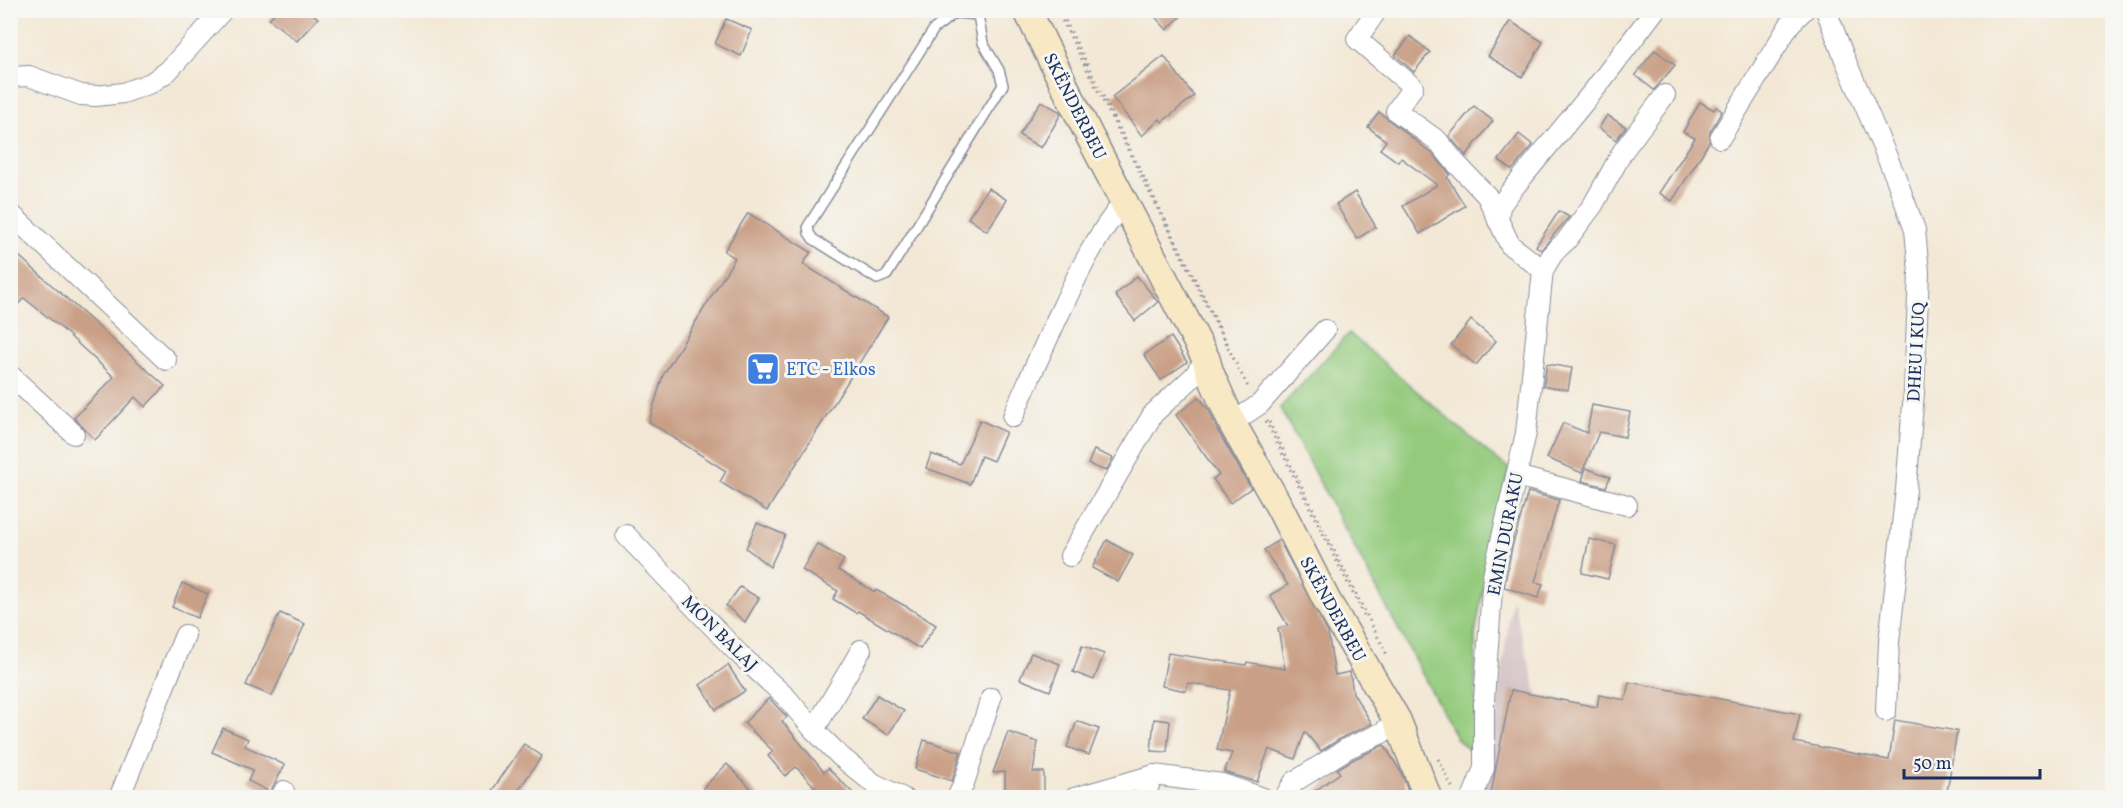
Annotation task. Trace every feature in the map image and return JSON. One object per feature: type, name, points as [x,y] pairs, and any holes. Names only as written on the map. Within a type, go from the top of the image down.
[{"type":"main road","name":"SKËNDERBEU","points":[[1027,10],[1089,135],[1206,359],[1232,423],[1280,508],[1326,599],[1397,720],[1428,798]]},
{"type":"street","points":[[10,77],[29,76],[81,95],[123,93],[151,83],[168,71],[224,10]]},
{"type":"street","points":[[1377,10],[1357,39],[1413,87],[1396,111],[1438,141],[1487,196],[1509,245],[1543,270],[1554,252],[1566,241],[1593,205],[1623,151],[1665,95]]},
{"type":"street","points":[[1498,221],[1500,206],[1510,191],[1595,89],[1655,10]]},
{"type":"street","points":[[1720,138],[1790,24],[1804,10]]},
{"type":"street","name":"DHEU I KUQ","points":[[1826,10],[1896,178],[1915,230],[1919,272],[1914,392],[1889,642],[1886,711]]},
{"type":"street","points":[[1013,417],[1075,280],[1112,216],[1125,201]]},
{"type":"street","points":[[10,213],[166,360]]},
{"type":"street","name":"EMIN DURAKU","points":[[1472,798],[1484,768],[1484,700],[1493,576],[1526,433],[1543,270]]},
{"type":"street","points":[[1232,423],[1260,405],[1325,330]]},
{"type":"street","points":[[1071,556],[1153,414],[1194,376],[1206,359]]},
{"type":"street","points":[[10,375],[74,434]]},
{"type":"street","points":[[1516,476],[1628,505]]},
{"type":"street","name":"MON BALAJ","points":[[626,536],[738,653],[786,697],[840,756],[873,783],[903,798]]},
{"type":"street","points":[[119,798],[185,635]]},
{"type":"street","points":[[814,730],[861,650]]},
{"type":"street","points":[[957,798],[991,698]]},
{"type":"street","points":[[1284,798],[1294,782],[1348,748],[1382,733],[1397,720]]},
{"type":"street","points":[[1143,798],[1154,775]]},
{"type":"street","points":[[1074,798],[1154,775],[1222,784],[1263,798]]},
{"type":"lane","points":[[955,13],[980,13],[983,43],[999,70],[1003,85],[887,275],[877,279],[813,239],[808,233],[808,226],[934,29],[955,13]]},
{"type":"shaded area","points":[[1512,599],[1565,797],[1484,797]]},
{"type":"green space","points":[[1349,333],[1510,469],[1494,527],[1475,635],[1476,700],[1473,754],[1457,739],[1280,408]]},
{"type":"building","points":[[277,10],[308,10],[318,18],[297,41],[269,19]]},
{"type":"building","points":[[1149,10],[1187,10],[1167,30]]},
{"type":"building","points":[[726,19],[752,30],[741,56],[715,44]]},
{"type":"building","points":[[1510,21],[1543,42],[1522,77],[1488,56]]},
{"type":"building","points":[[1410,36],[1430,52],[1414,72],[1395,55]]},
{"type":"building","points":[[1655,50],[1675,65],[1654,90],[1635,75]]},
{"type":"building","points":[[1164,56],[1194,96],[1162,122],[1160,119],[1142,136],[1112,97]]},
{"type":"building","points":[[1041,101],[1061,114],[1041,148],[1019,135]]},
{"type":"building","points":[[1700,102],[1714,110],[1716,107],[1722,111],[1710,132],[1709,142],[1672,201],[1659,193],[1695,138],[1683,132]]},
{"type":"building","points":[[1474,106],[1493,121],[1466,156],[1449,136]]},
{"type":"building","points":[[1379,112],[1434,155],[1450,174],[1447,177],[1465,206],[1420,234],[1403,206],[1437,185],[1401,158],[1398,162],[1380,149],[1386,141],[1368,127]]},
{"type":"building","points":[[1607,115],[1626,127],[1616,140],[1599,128]]},
{"type":"building","points":[[1519,134],[1533,145],[1512,170],[1499,160]]},
{"type":"building","points":[[988,188],[1007,200],[987,231],[968,218]]},
{"type":"building","points":[[1355,192],[1376,227],[1357,239],[1336,204]]},
{"type":"building","points":[[1559,211],[1569,217],[1541,250],[1536,246]]},
{"type":"building","points":[[748,213],[811,252],[803,264],[888,317],[767,511],[720,482],[726,471],[649,422],[663,375],[735,258],[724,251]]},
{"type":"building","points":[[10,248],[165,386],[145,407],[135,397],[95,440],[74,418],[114,377],[60,327],[24,298],[10,313]]},
{"type":"building","points":[[1137,276],[1158,302],[1135,321],[1115,295]]},
{"type":"building","points":[[1471,320],[1496,341],[1476,365],[1451,345]]},
{"type":"building","points":[[1171,337],[1187,362],[1161,380],[1144,355]]},
{"type":"building","points":[[1547,364],[1572,368],[1568,390],[1543,386]]},
{"type":"building","points":[[1199,397],[1209,410],[1218,431],[1251,488],[1230,503],[1213,479],[1219,475],[1176,415]]},
{"type":"building","points":[[1592,405],[1630,412],[1625,437],[1599,432],[1582,473],[1547,458],[1563,423],[1587,433]]},
{"type":"building","points":[[980,420],[1006,432],[993,461],[981,456],[970,484],[926,468],[931,454],[960,464]]},
{"type":"building","points":[[1094,450],[1113,458],[1106,471],[1088,464]]},
{"type":"building","points":[[1586,468],[1610,477],[1606,487],[1582,481]]},
{"type":"building","points":[[1528,492],[1559,500],[1535,582],[1543,584],[1538,598],[1504,587],[1512,547]]},
{"type":"building","points":[[757,523],[785,535],[770,567],[746,548]]},
{"type":"building","points":[[1589,539],[1616,545],[1608,579],[1582,573]]},
{"type":"building","points":[[1107,540],[1133,555],[1118,582],[1092,568]]},
{"type":"building","points":[[1279,540],[1328,633],[1335,675],[1350,672],[1353,693],[1372,724],[1343,737],[1321,751],[1305,732],[1295,759],[1269,749],[1257,782],[1224,772],[1232,753],[1217,750],[1230,690],[1188,683],[1186,691],[1162,686],[1168,653],[1285,669],[1278,628],[1288,626],[1270,595],[1288,585],[1264,550]]},
{"type":"building","points":[[817,544],[844,560],[838,570],[936,625],[920,649],[858,611],[856,613],[833,599],[838,591],[802,570]]},
{"type":"building","points":[[182,583],[208,594],[197,618],[172,607]]},
{"type":"building","points":[[740,587],[759,598],[745,622],[726,606]]},
{"type":"building","points":[[280,613],[305,624],[272,696],[246,685]]},
{"type":"building","points":[[1082,646],[1104,654],[1094,680],[1073,672]]},
{"type":"building","points":[[1031,653],[1060,664],[1050,691],[1020,679]]},
{"type":"building","points":[[728,665],[745,691],[716,710],[700,685]]},
{"type":"building","points":[[1629,682],[1800,714],[1794,742],[1889,760],[1895,720],[1957,731],[1946,798],[1490,798],[1511,690],[1597,707],[1599,695],[1625,700]]},
{"type":"building","points":[[877,695],[904,711],[888,735],[862,719]]},
{"type":"building","points":[[769,698],[787,717],[782,721],[824,772],[828,768],[858,798],[807,798],[816,788],[796,767],[785,776],[768,756],[773,751],[744,723]]},
{"type":"building","points":[[1154,719],[1170,721],[1167,752],[1151,751]]},
{"type":"building","points":[[1077,721],[1099,729],[1089,755],[1067,747]]},
{"type":"building","points":[[223,728],[248,739],[245,746],[285,765],[270,792],[248,781],[253,770],[212,752]]},
{"type":"building","points":[[1008,732],[1038,742],[1033,772],[1044,772],[1044,798],[1005,798],[1005,772],[993,773]]},
{"type":"building","points":[[924,740],[961,752],[952,781],[915,769]]},
{"type":"building","points":[[524,744],[542,756],[513,798],[487,798]]},
{"type":"building","points":[[1384,745],[1401,772],[1411,798],[1305,798],[1340,773],[1337,769]]},
{"type":"building","points":[[727,764],[760,798],[713,798],[703,788]]},
{"type":"place","name":"ETC - Elkos","points":[[763,369]]}]
